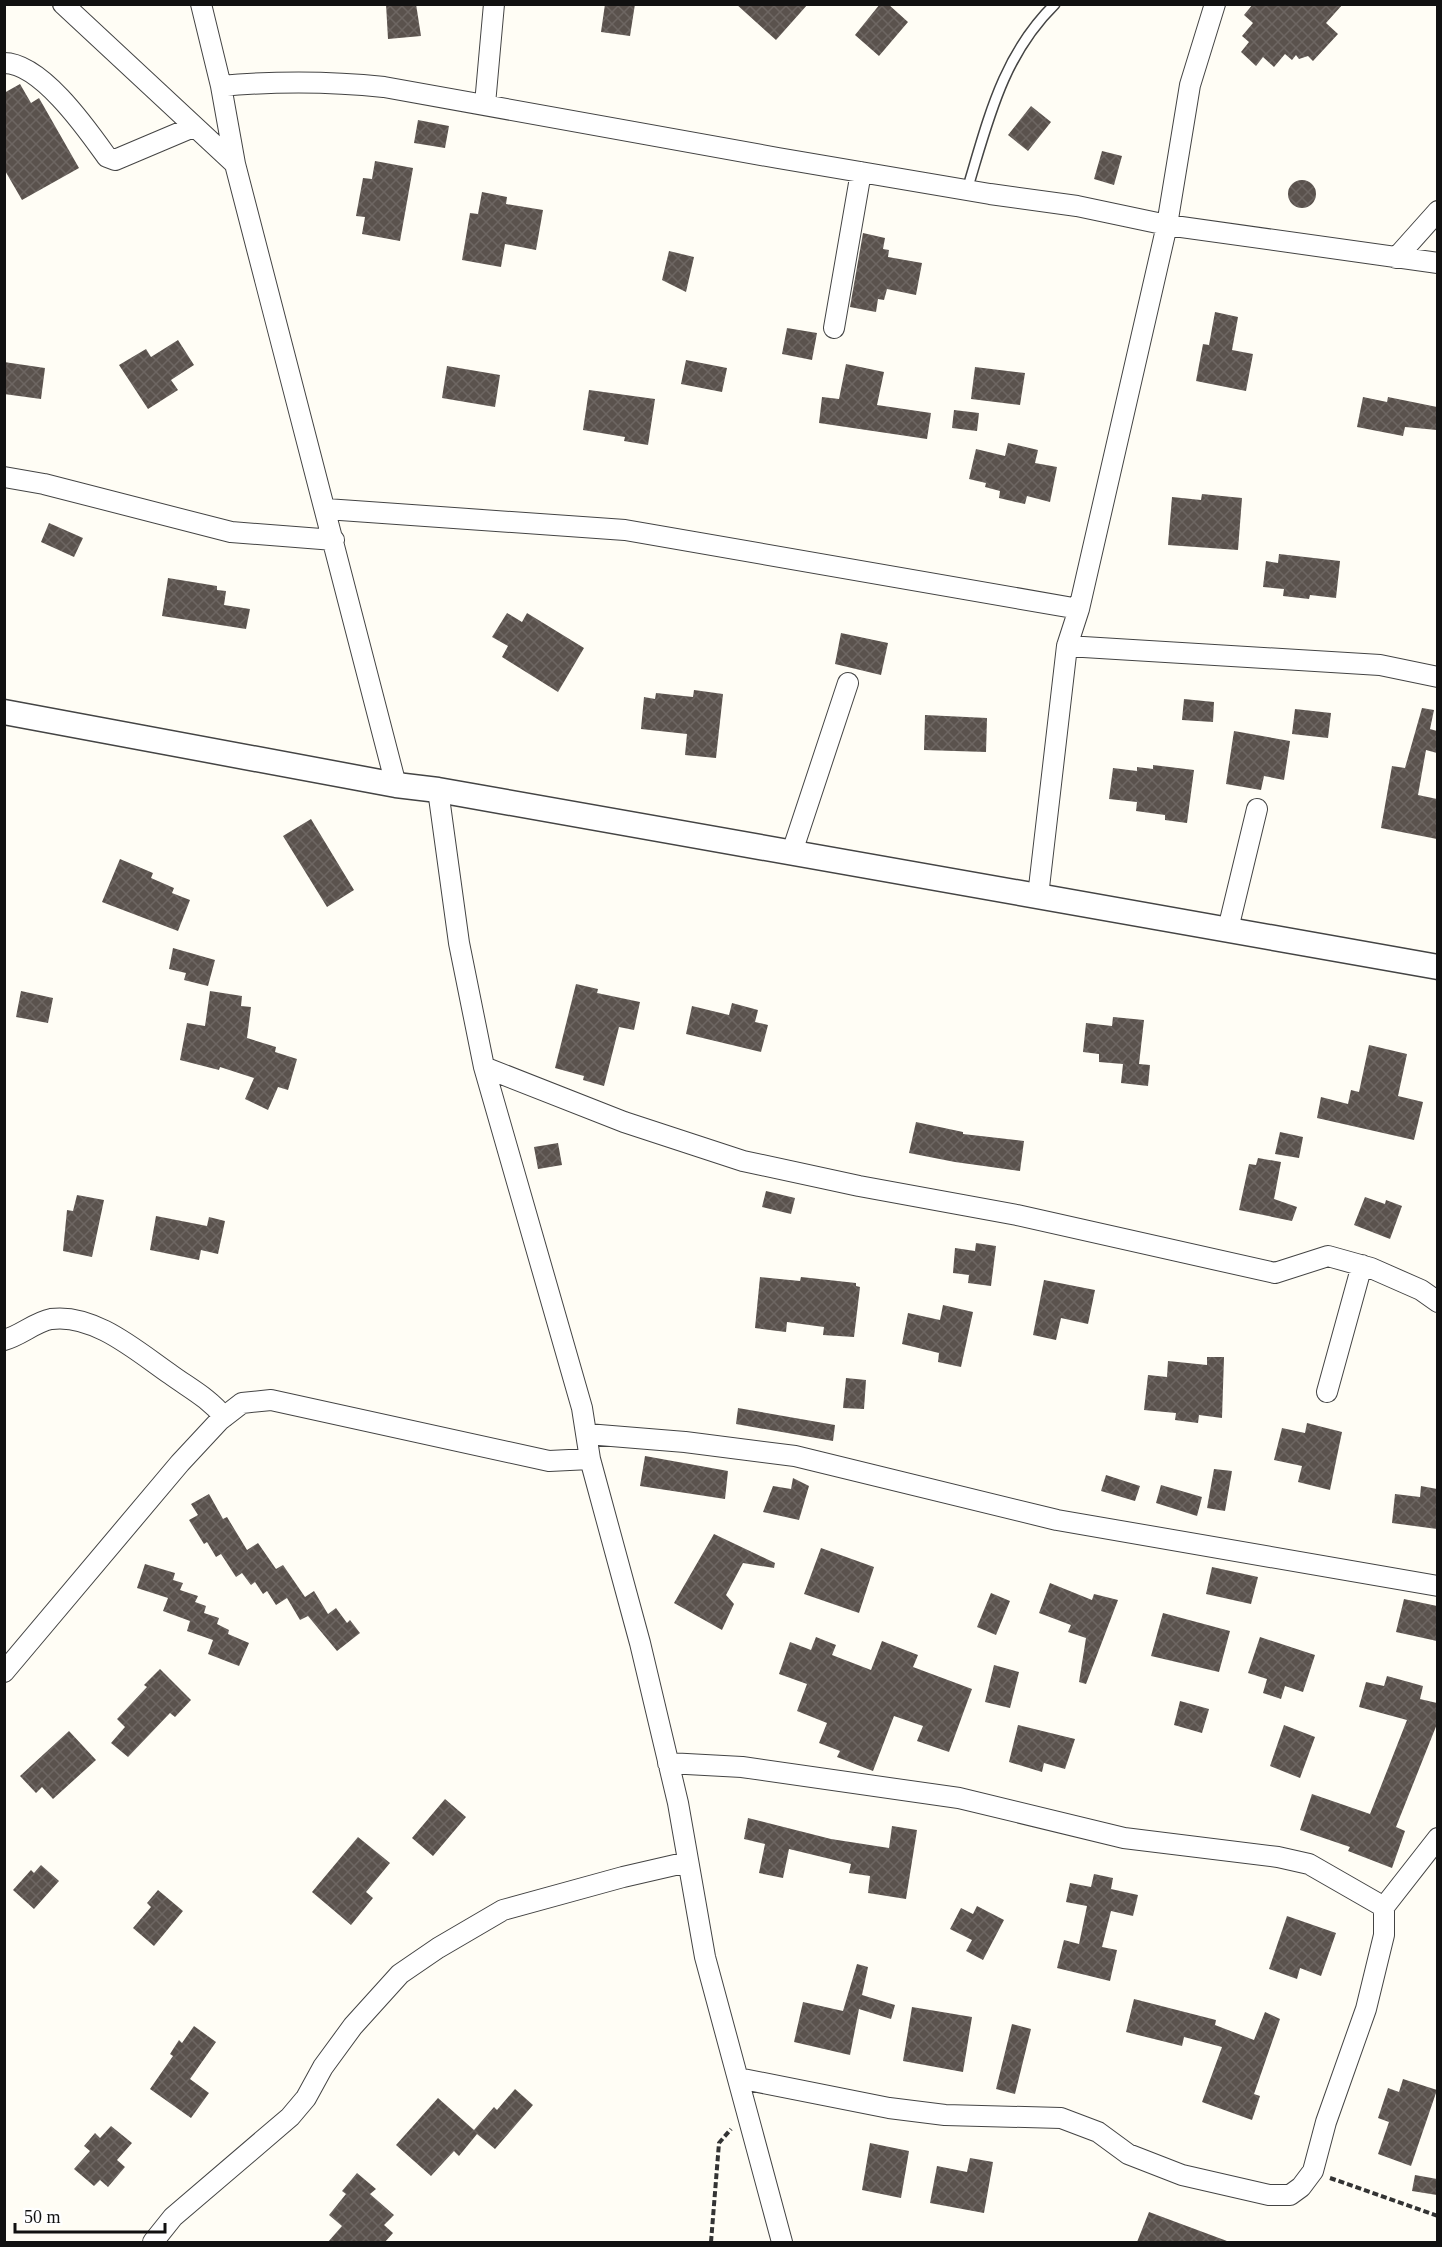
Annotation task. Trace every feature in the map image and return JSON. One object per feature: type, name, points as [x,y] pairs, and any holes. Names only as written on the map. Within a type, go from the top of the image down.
[{"type":"street","points":[[63,4],[235,164]]},
{"type":"street","points":[[201,4],[221,86],[235,164],[396,785]]},
{"type":"street","points":[[485,104],[494,4]]},
{"type":"street","points":[[1038,896],[1067,646],[1079,609],[1167,225],[1190,85],[1215,4]]},
{"type":"street","points":[[4,63],[34,74],[54,92],[107,157],[115,160],[194,127]]},
{"type":"street","points":[[221,86],[279,81],[338,82],[485,104],[861,172],[1077,206],[1167,225],[1437,263]]},
{"type":"street","points":[[834,328],[861,172]]},
{"type":"street","points":[[1396,258],[1437,211]]},
{"type":"street","points":[[4,477],[44,484],[231,532],[334,540]]},
{"type":"street","points":[[326,509],[625,530],[1079,609]]},
{"type":"street","points":[[1067,646],[1380,665],[1437,677]]},
{"type":"street","points":[[792,852],[848,683]]},
{"type":"street","points":[[4,712],[396,785],[438,790],[1437,967]]},
{"type":"street","points":[[438,790],[459,943],[484,1067],[582,1408],[590,1459],[640,1643],[668,1763],[705,1957],[782,2242]]},
{"type":"street","points":[[1228,929],[1257,808]]},
{"type":"street","points":[[484,1067],[624,1122],[743,1161],[859,1186],[1017,1215],[1275,1273],[1328,1256],[1362,1265],[1421,1290],[1437,1302]]},
{"type":"street","points":[[1327,1392],[1362,1265]]},
{"type":"street","points":[[4,1340],[50,1319],[69,1320],[99,1328],[129,1342],[160,1367],[201,1394],[224,1417]]},
{"type":"street","points":[[4,1672],[180,1463],[224,1417],[242,1402],[271,1400],[549,1461],[590,1459]]},
{"type":"street","points":[[587,1434],[685,1442],[795,1456],[1057,1521],[1437,1586]]},
{"type":"street","points":[[668,1763],[752,1768],[959,1798],[1124,1838],[1278,1857],[1309,1864],[1384,1906]]},
{"type":"street","points":[[738,2078],[900,2109],[945,2115],[1061,2118],[1098,2132],[1128,2154],[1182,2175],[1269,2195],[1290,2195],[1301,2187],[1312,2171],[1326,2122],[1366,2009],[1384,1935],[1384,1906],[1437,1838]]},
{"type":"street","points":[[153,2242],[172,2217],[290,2117],[306,2098],[323,2067],[353,2026],[400,1974],[503,1910],[623,1877],[688,1862]]},
{"type":"lane","points":[[966,190],[986,125],[1014,55],[1033,26],[1055,4]]},
{"type":"path","points":[[711,2242],[719,2143],[748,2111]]},
{"type":"path","points":[[1312,2171],[1437,2216]]},
{"type":"building","points":[[386,4],[416,4],[421,36],[388,39]]},
{"type":"building","points":[[605,4],[635,4],[630,36],[601,32]]},
{"type":"building","points":[[736,4],[808,4],[776,40]]},
{"type":"building","points":[[880,4],[888,4],[908,22],[879,56],[855,35]]},
{"type":"building","points":[[1253,4],[1343,4],[1326,23],[1338,34],[1313,61],[1308,56],[1299,59],[1296,55],[1292,60],[1285,54],[1274,67],[1263,57],[1256,66],[1241,52],[1249,42],[1242,36],[1253,23],[1244,15]]},
{"type":"building","points":[[20,84],[31,103],[39,98],[79,168],[22,200],[4,169],[4,93]]},
{"type":"building","points":[[1031,106],[1051,122],[1028,151],[1008,135]]},
{"type":"building","points":[[418,120],[449,126],[445,148],[414,143]]},
{"type":"building","points":[[1102,151],[1122,156],[1114,185],[1094,179]]},
{"type":"building","points":[[375,161],[413,168],[400,241],[362,234],[365,217],[356,216],[363,178],[372,179]]},
{"type":"building","points":[[1302,180],[1312,184],[1316,194],[1312,204],[1302,208],[1292,204],[1288,194],[1292,184]]},
{"type":"building","points":[[482,192],[507,197],[506,204],[543,210],[536,250],[505,244],[501,267],[462,260],[470,213],[478,214]]},
{"type":"building","points":[[863,233],[885,238],[883,249],[889,250],[888,257],[922,263],[916,295],[887,289],[884,300],[878,299],[876,312],[850,307]]},
{"type":"building","points":[[669,251],[694,257],[686,292],[662,280]]},
{"type":"building","points":[[1215,312],[1238,317],[1232,350],[1253,354],[1246,391],[1196,381],[1203,344],[1209,345]]},
{"type":"building","points":[[787,328],[817,333],[812,360],[782,354]]},
{"type":"building","points":[[178,340],[194,365],[171,380],[178,390],[148,409],[119,365],[146,349],[151,357]]},
{"type":"building","points":[[686,360],[727,368],[722,392],[681,384]]},
{"type":"building","points":[[4,362],[45,368],[41,399],[4,394]]},
{"type":"building","points":[[846,364],[884,372],[877,405],[931,413],[927,439],[819,423],[822,397],[839,399]]},
{"type":"building","points":[[447,366],[500,375],[495,407],[442,398]]},
{"type":"building","points":[[975,367],[1025,373],[1020,405],[971,399]]},
{"type":"building","points":[[589,390],[655,399],[648,445],[624,441],[625,437],[583,430]]},
{"type":"building","points":[[1363,397],[1387,402],[1388,397],[1437,407],[1437,430],[1405,427],[1403,436],[1357,427]]},
{"type":"building","points":[[954,410],[979,413],[977,431],[952,428]]},
{"type":"building","points":[[1008,443],[1038,450],[1035,463],[1057,467],[1050,502],[1027,496],[1025,504],[999,498],[1000,491],[985,487],[986,483],[969,479],[976,449],[1005,456]]},
{"type":"building","points":[[1202,494],[1242,498],[1238,550],[1168,545],[1172,497],[1201,500]]},
{"type":"building","points":[[49,523],[83,538],[74,557],[41,542]]},
{"type":"building","points":[[1279,554],[1340,561],[1336,598],[1310,595],[1309,599],[1283,596],[1284,589],[1263,587],[1266,561],[1278,563]]},
{"type":"building","points":[[168,578],[217,586],[217,590],[226,591],[224,605],[250,609],[246,629],[162,616]]},
{"type":"building","points":[[507,613],[522,622],[527,613],[584,648],[558,692],[502,657],[508,646],[492,637]]},
{"type":"building","points":[[841,633],[888,643],[881,675],[835,664]]},
{"type":"building","points":[[694,690],[723,694],[716,758],[685,755],[687,734],[641,729],[644,697],[655,699],[656,693],[693,697]]},
{"type":"building","points":[[1184,699],[1214,702],[1213,722],[1182,720]]},
{"type":"building","points":[[1422,708],[1434,710],[1430,729],[1437,731],[1437,753],[1426,750],[1418,795],[1437,799],[1437,839],[1381,828],[1392,766],[1405,768]]},
{"type":"building","points":[[1295,709],[1331,713],[1328,738],[1292,734]]},
{"type":"building","points":[[925,715],[987,718],[986,752],[924,750]]},
{"type":"building","points":[[1234,731],[1290,741],[1284,780],[1264,776],[1261,790],[1226,784]]},
{"type":"building","points":[[1153,765],[1194,770],[1187,823],[1165,820],[1165,815],[1136,811],[1137,802],[1109,799],[1113,768],[1137,771],[1137,767],[1153,769]]},
{"type":"building","points":[[311,819],[354,890],[327,907],[283,836]]},
{"type":"building","points":[[120,859],[153,873],[151,878],[174,888],[172,893],[190,900],[178,931],[102,902]]},
{"type":"building","points":[[173,948],[215,960],[208,986],[184,980],[186,973],[169,969]]},
{"type":"building","points":[[576,984],[598,989],[597,993],[640,1002],[634,1030],[619,1027],[604,1086],[583,1080],[584,1076],[555,1068]]},
{"type":"building","points":[[21,991],[53,998],[48,1023],[16,1017]]},
{"type":"building","points":[[210,991],[242,996],[241,1006],[251,1007],[247,1038],[276,1047],[275,1052],[297,1059],[288,1090],[278,1087],[268,1110],[245,1099],[254,1078],[220,1067],[219,1070],[180,1060],[187,1023],[205,1026]]},
{"type":"building","points":[[732,1003],[758,1010],[755,1022],[768,1025],[761,1052],[686,1034],[692,1006],[729,1015]]},
{"type":"building","points":[[1113,1017],[1144,1020],[1139,1064],[1150,1065],[1148,1086],[1121,1083],[1123,1064],[1099,1062],[1099,1054],[1083,1052],[1086,1023],[1112,1026]]},
{"type":"building","points":[[1369,1045],[1407,1054],[1398,1096],[1423,1102],[1414,1140],[1317,1118],[1321,1097],[1348,1104],[1351,1090],[1359,1092]]},
{"type":"building","points":[[916,1122],[963,1132],[963,1134],[1024,1141],[1020,1171],[909,1153]]},
{"type":"building","points":[[1280,1132],[1303,1137],[1299,1158],[1275,1154]]},
{"type":"building","points":[[558,1143],[562,1165],[538,1169],[534,1147]]},
{"type":"building","points":[[1258,1158],[1281,1162],[1274,1199],[1297,1207],[1292,1221],[1239,1210],[1249,1164],[1256,1165]]},
{"type":"building","points":[[766,1191],[795,1198],[791,1214],[762,1207]]},
{"type":"building","points":[[77,1195],[104,1200],[92,1257],[63,1251],[67,1210],[73,1211]]},
{"type":"building","points":[[1365,1197],[1385,1204],[1386,1200],[1402,1206],[1390,1239],[1354,1225]]},
{"type":"building","points":[[156,1216],[207,1226],[209,1217],[225,1221],[218,1254],[201,1250],[199,1260],[150,1250]]},
{"type":"building","points":[[976,1243],[996,1246],[991,1286],[968,1283],[969,1275],[953,1273],[955,1248],[975,1251]]},
{"type":"building","points":[[760,1277],[800,1281],[801,1277],[856,1283],[856,1286],[860,1287],[854,1337],[823,1335],[824,1327],[787,1322],[786,1332],[755,1328]]},
{"type":"building","points":[[1044,1280],[1095,1290],[1088,1324],[1061,1318],[1056,1340],[1033,1335]]},
{"type":"building","points":[[943,1305],[973,1312],[961,1367],[938,1362],[939,1353],[902,1344],[908,1313],[940,1320]]},
{"type":"building","points":[[1207,1357],[1224,1357],[1222,1418],[1199,1415],[1198,1423],[1175,1420],[1176,1413],[1144,1410],[1148,1375],[1167,1377],[1168,1361],[1207,1365]]},
{"type":"building","points":[[846,1378],[866,1380],[864,1409],[843,1408]]},
{"type":"building","points":[[738,1408],[835,1425],[833,1441],[736,1424]]},
{"type":"building","points":[[1307,1423],[1342,1432],[1330,1490],[1298,1482],[1302,1466],[1274,1460],[1282,1428],[1305,1433]]},
{"type":"building","points":[[645,1456],[728,1471],[725,1499],[640,1486]]},
{"type":"building","points":[[1214,1469],[1232,1471],[1225,1511],[1207,1508]]},
{"type":"building","points":[[1106,1475],[1140,1486],[1135,1501],[1101,1491]]},
{"type":"building","points":[[793,1478],[809,1486],[799,1520],[763,1512],[773,1486],[791,1489]]},
{"type":"building","points":[[1161,1485],[1202,1497],[1197,1516],[1156,1503]]},
{"type":"building","points":[[1421,1486],[1437,1489],[1437,1529],[1392,1523],[1395,1494],[1420,1497]]},
{"type":"building","points":[[209,1494],[223,1519],[227,1517],[247,1550],[258,1543],[276,1569],[283,1565],[305,1597],[314,1591],[328,1614],[336,1608],[347,1623],[350,1620],[360,1633],[337,1651],[308,1616],[300,1620],[287,1598],[276,1605],[267,1591],[263,1594],[255,1582],[251,1585],[242,1573],[236,1577],[221,1554],[216,1557],[207,1542],[204,1544],[189,1520],[198,1515],[191,1504]]},
{"type":"building","points":[[714,1534],[775,1563],[774,1568],[743,1563],[726,1595],[734,1604],[722,1630],[674,1603]]},
{"type":"building","points":[[821,1548],[874,1567],[859,1613],[804,1594]]},
{"type":"building","points":[[145,1564],[175,1573],[173,1580],[183,1583],[180,1590],[198,1596],[195,1602],[206,1606],[204,1613],[219,1618],[217,1624],[229,1630],[228,1634],[249,1643],[239,1666],[208,1654],[213,1640],[187,1631],[190,1621],[163,1611],[168,1598],[137,1588]]},
{"type":"building","points":[[1212,1567],[1258,1577],[1251,1604],[1206,1594]]},
{"type":"building","points":[[1050,1583],[1092,1600],[1094,1594],[1118,1600],[1086,1684],[1079,1682],[1086,1638],[1068,1632],[1071,1625],[1039,1613]]},
{"type":"building","points":[[991,1593],[1010,1601],[996,1635],[977,1627]]},
{"type":"building","points":[[1404,1599],[1437,1606],[1437,1641],[1396,1632]]},
{"type":"building","points":[[1163,1613],[1230,1631],[1219,1672],[1151,1656]]},
{"type":"building","points":[[816,1637],[836,1645],[832,1655],[871,1670],[882,1641],[918,1655],[913,1667],[972,1689],[949,1752],[917,1741],[923,1726],[894,1716],[873,1771],[837,1757],[840,1751],[819,1743],[827,1723],[797,1711],[807,1684],[779,1674],[790,1642],[811,1650]]},
{"type":"building","points":[[1260,1637],[1315,1655],[1303,1692],[1285,1686],[1281,1699],[1263,1693],[1267,1679],[1248,1673]]},
{"type":"building","points":[[994,1665],[1019,1672],[1010,1708],[985,1702]]},
{"type":"building","points":[[160,1669],[191,1700],[175,1717],[170,1713],[128,1757],[111,1743],[125,1727],[117,1719],[147,1687],[144,1685]]},
{"type":"building","points":[[1387,1676],[1423,1686],[1420,1699],[1437,1703],[1437,1724],[1396,1827],[1405,1831],[1392,1868],[1348,1851],[1350,1847],[1300,1830],[1312,1794],[1370,1814],[1407,1720],[1359,1707],[1366,1682],[1384,1686]]},
{"type":"building","points":[[1180,1701],[1209,1709],[1202,1733],[1174,1725]]},
{"type":"building","points":[[1018,1725],[1075,1739],[1065,1769],[1044,1763],[1042,1772],[1009,1762]]},
{"type":"building","points":[[1284,1725],[1315,1737],[1300,1778],[1270,1766]]},
{"type":"building","points":[[69,1731],[96,1760],[53,1799],[42,1787],[36,1793],[20,1776]]},
{"type":"building","points":[[445,1799],[466,1817],[433,1856],[412,1838]]},
{"type":"building","points":[[748,1818],[831,1839],[889,1848],[892,1826],[917,1830],[906,1899],[868,1893],[870,1876],[849,1873],[851,1864],[789,1849],[783,1878],[759,1873],[765,1844],[744,1839]]},
{"type":"building","points":[[358,1837],[390,1863],[366,1892],[373,1898],[351,1925],[312,1892]]},
{"type":"building","points":[[41,1865],[59,1881],[34,1909],[13,1890],[31,1870],[34,1873]]},
{"type":"building","points":[[1094,1874],[1113,1878],[1111,1889],[1138,1895],[1133,1916],[1111,1911],[1102,1947],[1117,1950],[1110,1981],[1057,1968],[1064,1940],[1079,1944],[1087,1906],[1066,1902],[1070,1883],[1091,1887]]},
{"type":"building","points":[[158,1890],[183,1911],[154,1946],[133,1928],[151,1907],[147,1903]]},
{"type":"building","points":[[977,1906],[1004,1920],[983,1960],[966,1951],[972,1940],[950,1929],[961,1908],[973,1914]]},
{"type":"building","points":[[1287,1916],[1336,1933],[1321,1976],[1300,1968],[1297,1979],[1269,1969]]},
{"type":"building","points":[[857,1964],[868,1967],[862,1995],[895,2005],[891,2019],[859,2009],[850,2055],[794,2042],[803,2002],[843,2011]]},
{"type":"building","points":[[1134,1999],[1216,2020],[1215,2025],[1254,2040],[1265,2012],[1280,2019],[1254,2094],[1260,2096],[1252,2120],[1202,2102],[1222,2047],[1184,2037],[1182,2046],[1126,2032]]},
{"type":"building","points":[[912,2007],[972,2017],[963,2072],[903,2061]]},
{"type":"building","points":[[1012,2024],[1031,2029],[1015,2094],[996,2089]]},
{"type":"building","points":[[194,2026],[216,2042],[190,2079],[209,2093],[191,2118],[150,2089],[173,2056],[170,2054],[179,2040],[182,2043]]},
{"type":"building","points":[[1403,2079],[1437,2090],[1411,2166],[1378,2154],[1389,2122],[1378,2118],[1388,2088],[1399,2092]]},
{"type":"building","points":[[515,2089],[533,2105],[495,2149],[477,2134],[459,2156],[454,2151],[431,2176],[396,2145],[438,2098],[474,2130],[494,2107],[497,2110]]},
{"type":"building","points":[[111,2126],[132,2143],[117,2160],[125,2167],[108,2187],[100,2180],[94,2186],[74,2169],[90,2151],[84,2146],[95,2133],[100,2138]]},
{"type":"building","points":[[870,2143],[909,2151],[901,2198],[862,2190]]},
{"type":"building","points":[[970,2158],[993,2162],[984,2213],[930,2203],[937,2166],[967,2172]]},
{"type":"building","points":[[357,2173],[376,2189],[370,2194],[394,2215],[384,2225],[393,2233],[385,2242],[328,2242],[342,2226],[329,2215],[346,2194],[342,2191]]},
{"type":"building","points":[[1415,2175],[1437,2179],[1437,2195],[1412,2191]]},
{"type":"building","points":[[1149,2212],[1227,2241],[1137,2242]]}]
